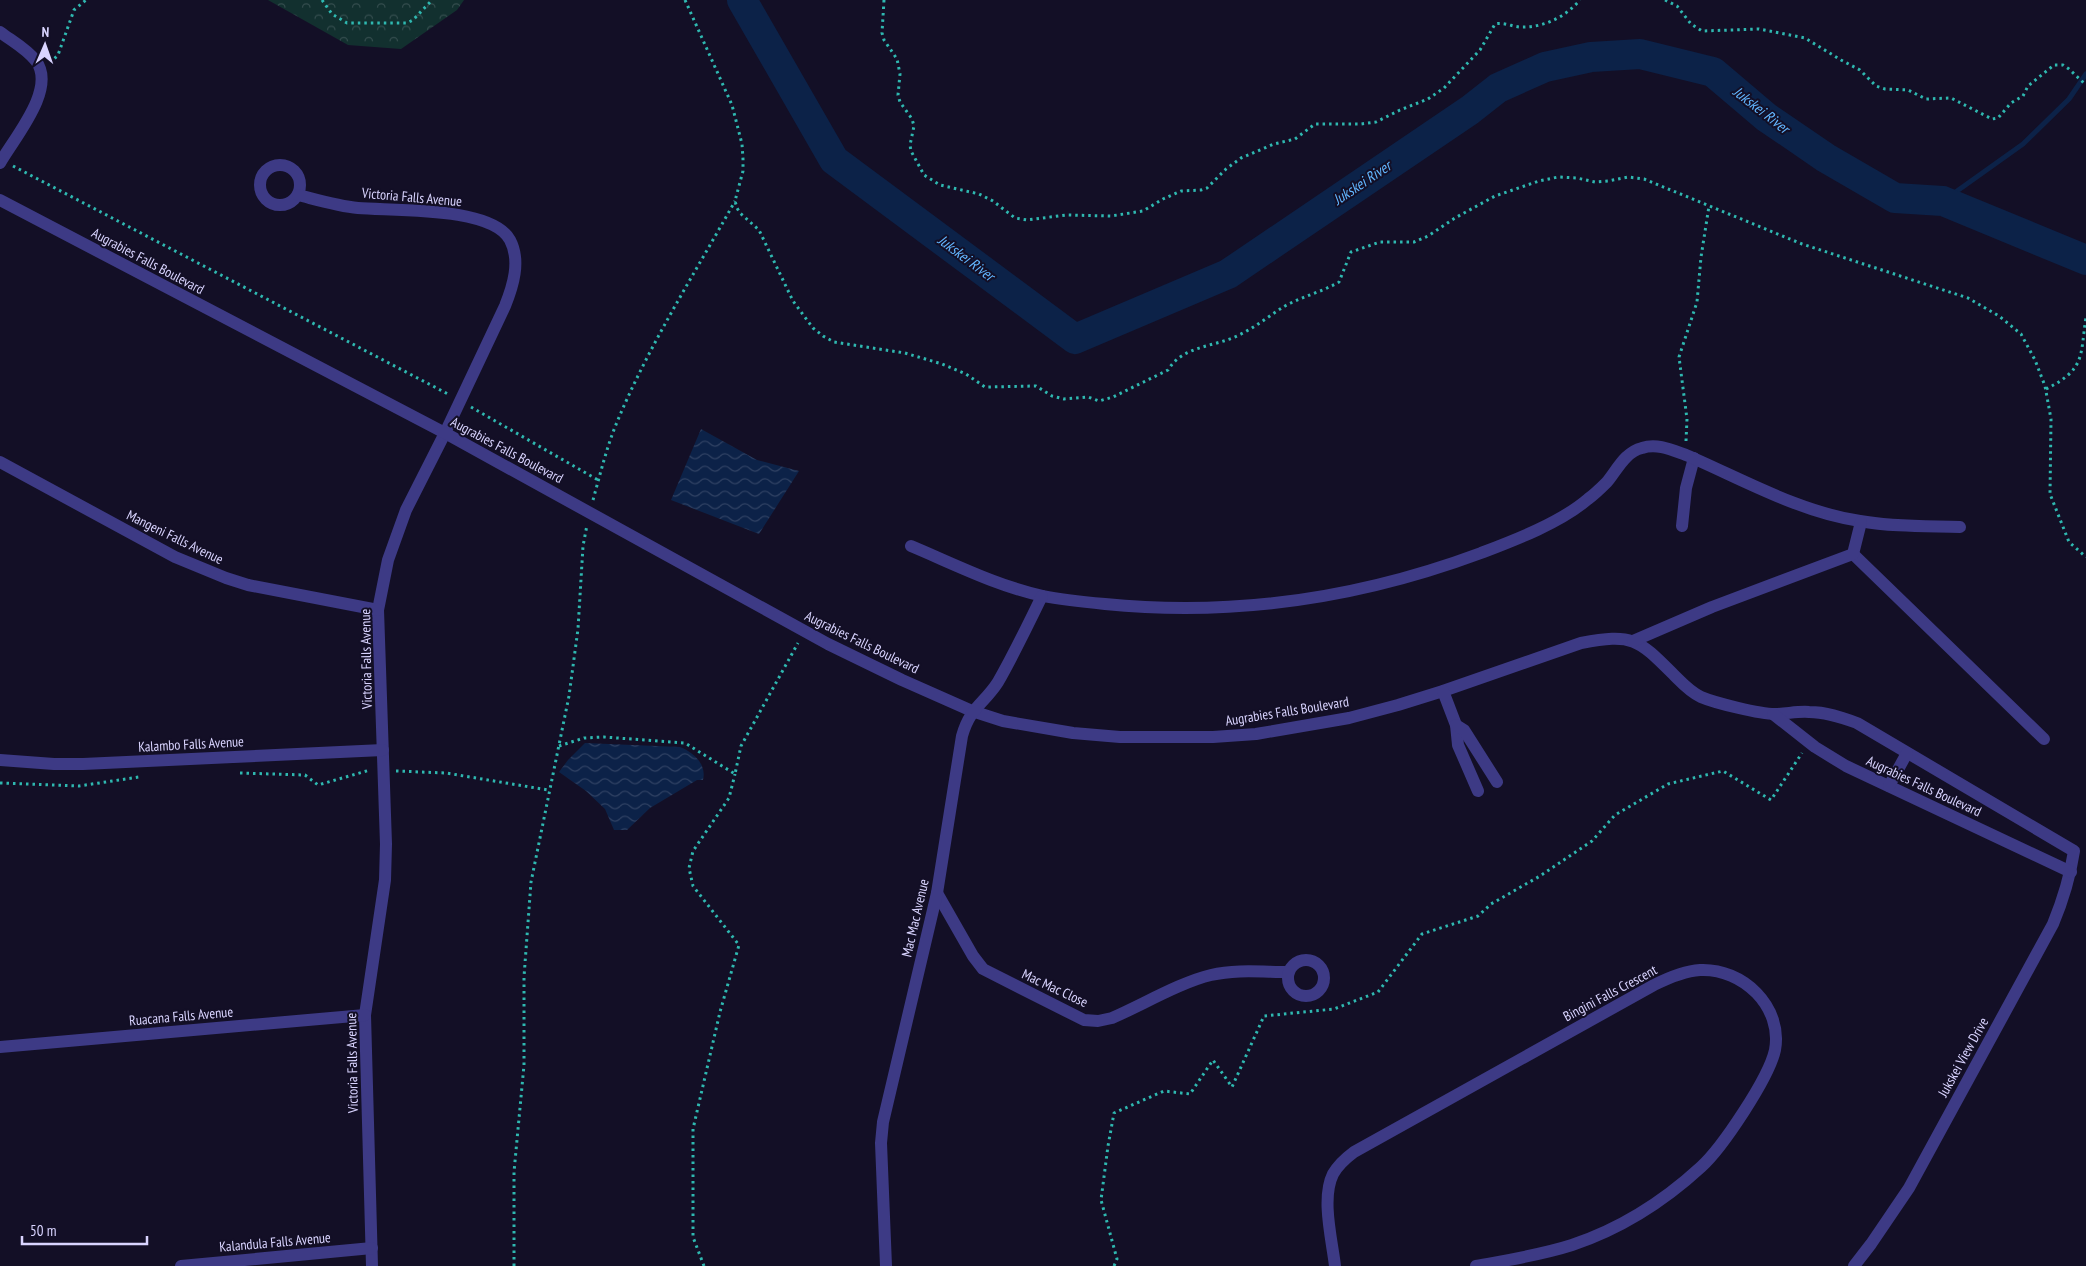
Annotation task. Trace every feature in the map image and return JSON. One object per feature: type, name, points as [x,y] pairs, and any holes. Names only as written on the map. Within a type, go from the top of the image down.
[{"type":"street","points":[[0,32],[32,56],[41,68],[42,88],[38,100],[1,162]]},
{"type":"street","name":"Victoria Falls Avenue","points":[[298,195],[357,208],[453,214],[477,219],[498,228],[510,239],[516,270],[512,289],[461,401],[406,510],[388,560],[378,610],[383,750],[384,880],[365,1015],[372,1266]]},
{"type":"street","name":"Augrabies Falls Boulevard","points":[[0,200],[445,433],[805,631],[902,680],[972,711],[1003,721],[1073,733],[1120,737],[1213,737],[1256,734],[1348,718],[1444,691],[1580,643],[1601,639],[1633,640],[1648,649],[1686,687],[1699,696],[1716,702],[1773,714],[1809,712],[1832,714],[1857,723],[2074,851]]},
{"type":"street","points":[[911,546],[997,582],[1042,596],[1138,607],[1217,608],[1274,604],[1370,588],[1480,553],[1520,537],[1565,515],[1587,500],[1607,482],[1631,452],[1642,448],[1668,448],[1801,505],[1861,522],[1960,528]]},
{"type":"street","points":[[1682,526],[1690,457]]},
{"type":"street","name":"Mangeni Falls Avenue","points":[[0,462],[175,556],[226,578],[248,585],[378,610]]},
{"type":"street","points":[[1853,554],[1861,522]]},
{"type":"street","points":[[1633,640],[1712,607],[1853,554]]},
{"type":"street","points":[[1853,554],[2044,739]]},
{"type":"street","name":"Mac Mac Avenue","points":[[886,1266],[881,1143],[882,1122],[938,892],[962,736],[972,711],[997,683],[1042,596]]},
{"type":"street","points":[[1444,691],[1456,726],[1458,745],[1478,791]]},
{"type":"street","name":"Augrabies Falls Boulevard","points":[[1773,714],[1846,766],[2071,872]]},
{"type":"street","points":[[1456,726],[1464,730],[1497,782]]},
{"type":"street","name":"Kalambo Falls Avenue","points":[[0,760],[83,764],[383,750]]},
{"type":"street","points":[[1889,786],[1907,753]]},
{"type":"street","name":"Jukskei View Drive","points":[[1854,1266],[1909,1188],[2052,924],[2062,902],[2071,872],[2074,851]]},
{"type":"street","name":"Mac Mac Close","points":[[938,892],[973,956],[983,969],[1084,1020],[1098,1021],[1112,1018],[1210,975],[1225,972],[1288,972]]},
{"type":"street","name":"Bingini Falls Crescent","points":[[1335,1266],[1328,1189],[1333,1174],[1340,1164],[1354,1152],[1654,985],[1674,976],[1701,970],[1721,973],[1743,982],[1762,997],[1772,1015],[1776,1034],[1774,1051],[1766,1072],[1745,1109],[1726,1138],[1702,1166],[1638,1215],[1608,1231],[1571,1245],[1476,1266]]},
{"type":"street","name":"Ruacana Falls Avenue","points":[[0,1047],[365,1015]]},
{"type":"street","name":"Kalandula Falls Avenue","points":[[181,1266],[372,1248]]},
{"type":"path","points":[[41,68],[58,55],[74,10],[86,0]]},
{"type":"path","points":[[322,0],[332,14],[347,23],[401,23],[412,20],[432,0]]},
{"type":"path","points":[[514,1266],[514,1172],[524,1065],[524,977],[531,882],[571,678],[578,628],[583,546],[590,512],[614,428],[645,361],[735,201],[743,171],[743,159],[734,114],[728,96],[685,0]]},
{"type":"path","points":[[884,0],[882,33],[884,40],[897,59],[900,74],[898,95],[914,126],[910,145],[911,151],[924,175],[940,185],[978,194],[993,201],[1015,218],[1027,220],[1066,215],[1111,216],[1143,211],[1163,198],[1181,191],[1207,188],[1226,169],[1241,158],[1274,144],[1295,139],[1315,124],[1361,124],[1376,122],[1428,99],[1444,88],[1480,50],[1495,24],[1522,27],[1553,21],[1567,14],[1580,0]]},
{"type":"path","points":[[1665,0],[1677,6],[1691,24],[1702,31],[1759,29],[1806,38],[1860,70],[1876,86],[1885,89],[1908,90],[1926,99],[1951,98],[1992,119],[1998,118],[2011,103],[2023,96],[2028,86],[2049,68],[2058,64],[2069,69],[2086,85]]},
{"type":"path","points":[[1,162],[461,401],[598,480]]},
{"type":"path","points":[[735,201],[740,213],[759,230],[793,301],[813,328],[823,336],[834,342],[905,353],[942,364],[966,374],[984,387],[1036,386],[1059,398],[1088,397],[1098,401],[1113,397],[1168,370],[1173,362],[1185,354],[1209,344],[1226,342],[1286,306],[1338,282],[1351,252],[1380,242],[1414,242],[1428,236],[1455,218],[1495,196],[1539,181],[1558,177],[1577,178],[1595,182],[1608,182],[1628,177],[1644,179],[1802,244],[1968,298],[1999,316],[2020,334],[2035,360],[2046,389],[2052,419],[2050,494],[2069,542],[2086,557]]},
{"type":"path","points":[[1690,457],[1679,357],[1697,302],[1701,257],[1709,206]]},
{"type":"path","points":[[2046,389],[2071,374],[2078,362],[2082,351],[2086,316]]},
{"type":"path","points":[[704,1266],[693,1237],[693,1129],[720,1012],[739,945],[693,886],[689,868],[693,851],[729,798],[741,746],[805,631]]},
{"type":"path","points":[[559,746],[584,738],[604,737],[685,743],[735,774]]},
{"type":"path","points":[[1114,1266],[1117,1259],[1101,1200],[1114,1113],[1164,1091],[1190,1094],[1213,1060],[1232,1087],[1264,1016],[1334,1008],[1378,992],[1422,934],[1478,916],[1491,904],[1540,876],[1592,841],[1615,815],[1668,784],[1723,772],[1771,800],[1810,742]]},
{"type":"path","points":[[235,773],[305,775],[318,785],[370,770],[380,770]]},
{"type":"path","points":[[389,771],[446,773],[548,790]]},
{"type":"path","points":[[0,783],[79,786],[142,777]]},
{"type":"green space","points":[[268,0],[464,0],[457,10],[401,49],[348,45]]},
{"type":"water","points":[[701,429],[757,460],[799,471],[759,534],[671,500]]},
{"type":"water","points":[[585,743],[680,747],[698,759],[703,769],[703,780],[697,780],[650,808],[627,830],[614,830],[605,809],[586,791],[559,772]]},
{"type":"waterway","name":"Jukskei River","points":[[742,0],[834,160],[1075,339],[1228,274],[1470,110],[1498,88],[1545,67],[1591,57],[1640,54],[1713,72],[1766,117],[1826,158],[1895,198],[1943,201],[2086,260]]},
{"type":"waterway","points":[[1943,201],[2023,144],[2069,99],[2086,74]]}]
